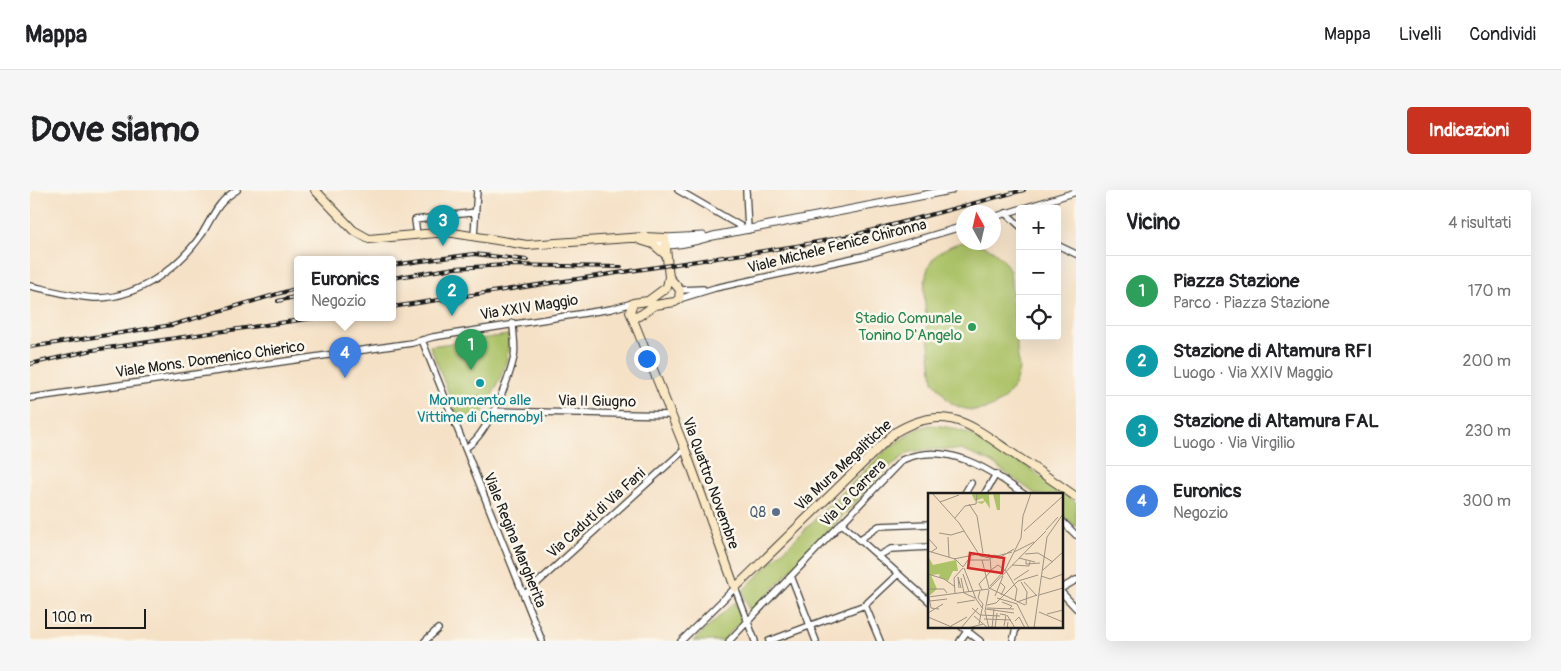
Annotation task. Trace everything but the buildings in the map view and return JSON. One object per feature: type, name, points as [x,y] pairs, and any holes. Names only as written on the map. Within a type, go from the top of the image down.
[{"type":"main road","points":[[314,190],[359,236],[369,238],[447,232],[527,245],[624,238],[665,242],[671,288],[679,299],[675,302],[656,305],[643,313]]},
{"type":"main road","points":[[624,238],[653,244],[667,256]]},
{"type":"main road","points":[[669,302],[664,297],[671,288]]},
{"type":"main road","points":[[634,308],[671,288]]},
{"type":"main road","points":[[634,308],[644,307],[643,313]]},
{"type":"main road","name":"Via Quattro Novembre","points":[[634,308],[641,334],[735,588]]},
{"type":"main road","name":"Via Quattro Novembre","points":[[641,334],[643,313]]},
{"type":"main road","name":"Via Mura Megalitiche","points":[[735,588],[894,433],[926,418],[950,418],[973,426],[1076,497]]},
{"type":"street","points":[[30,286],[97,298],[120,295],[139,288],[162,275],[183,256],[202,234],[217,206],[226,196],[237,190]]},
{"type":"street","points":[[474,236],[477,190]]},
{"type":"street","points":[[678,190],[748,230]]},
{"type":"street","points":[[746,190],[748,230]]},
{"type":"street","points":[[653,244],[665,242],[690,243],[713,236],[923,193],[951,190]]},
{"type":"street","points":[[1033,205],[1076,192]]},
{"type":"street","points":[[1001,215],[1016,210]]},
{"type":"street","points":[[417,235],[414,220],[476,212]]},
{"type":"street","points":[[1006,213],[1016,222]]},
{"type":"street","name":"Viale Michele Fenice Chironna","points":[[715,288],[862,256],[956,228]]},
{"type":"street","points":[[1061,247],[1076,254]]},
{"type":"street","points":[[671,288],[715,288]]},
{"type":"street","points":[[679,299],[715,288]]},
{"type":"street","name":"Via XXIV Maggio","points":[[422,340],[513,322],[611,309],[634,308]]},
{"type":"street","points":[[465,448],[474,442],[493,411],[514,357],[513,322]]},
{"type":"street","name":"Viale Mons. Domenico Chierico","points":[[30,398],[422,340]]},
{"type":"street","name":"Viale Regina Margherita","points":[[422,340],[542,641]]},
{"type":"street","name":"Via II Giugno","points":[[493,411],[671,415]]},
{"type":"street","name":"Via Caduti di Via Fani","points":[[524,595],[685,449]]},
{"type":"street","name":"Via La Carrera","points":[[729,641],[900,462],[908,457],[923,455],[952,456],[969,460],[996,474],[1022,493]]},
{"type":"street","points":[[985,493],[996,474]]},
{"type":"street","points":[[965,493],[971,483]]},
{"type":"street","points":[[841,523],[928,599]]},
{"type":"street","points":[[1064,523],[1076,535]]},
{"type":"street","points":[[859,540],[879,526],[928,524]]},
{"type":"street","points":[[878,556],[891,549],[928,548]]},
{"type":"street","points":[[769,641],[865,605],[898,574]]},
{"type":"street","points":[[791,576],[816,641]]},
{"type":"street","points":[[1064,587],[1076,580]]},
{"type":"street","name":"Via Quattro Novembre","points":[[735,588],[755,641]]},
{"type":"street","name":"Via Mura Megalitiche","points":[[681,641],[735,588]]},
{"type":"street","points":[[1064,595],[1076,608]]},
{"type":"street","points":[[865,605],[880,641]]},
{"type":"street","points":[[1013,641],[1016,628]]},
{"type":"street","points":[[425,641],[438,629]]},
{"type":"street","points":[[960,641],[967,629],[980,641]]},
{"type":"green space","name":"Stadio Comunale Tonino D'Angelo","points":[[956,244],[956,250],[992,250],[1001,257],[1010,271],[1019,369],[1011,390],[1004,399],[986,409],[965,409],[953,404],[933,382],[924,298],[926,274],[930,263],[937,254]]},
{"type":"green space","points":[[508,335],[505,366],[487,404],[482,413],[460,422],[430,346]]},
{"type":"green space","points":[[929,425],[949,427],[968,433],[1007,453],[1064,493],[1034,493],[989,461],[961,450],[930,449],[910,452],[889,467],[750,613],[742,591],[886,450],[915,430]]},
{"type":"green space","points":[[1064,493],[1076,502],[1076,527],[1064,517]]},
{"type":"green space","points":[[735,602],[741,621],[722,641],[693,641]]},
{"type":"railway","points":[[396,306],[796,246],[854,235],[1024,190]]},
{"type":"railway","points":[[396,264],[474,254],[527,260]]},
{"type":"railway","points":[[396,277],[455,268],[506,265],[621,267]]},
{"type":"railway","points":[[30,347],[172,325],[294,289]]},
{"type":"railway","points":[[278,301],[294,297]]},
{"type":"railway","points":[[30,364],[93,350],[294,321]]},
{"type":"place","name":"Stazione di Altamura FAL","points":[[443,246]]},
{"type":"place","name":"Stazione di Altamura RFI","points":[[452,316]]},
{"type":"place","name":"Stadio Comunale Tonino D'Angelo","points":[[972,327]]},
{"type":"place","name":"Piazza Stazione","points":[[471,370]]},
{"type":"place","name":"Euronics","points":[[345,378]]},
{"type":"place","name":"Monumento alle Vittime di Chernobyl","points":[[480,383]]},
{"type":"place","name":"Q8","points":[[776,512]]}]
